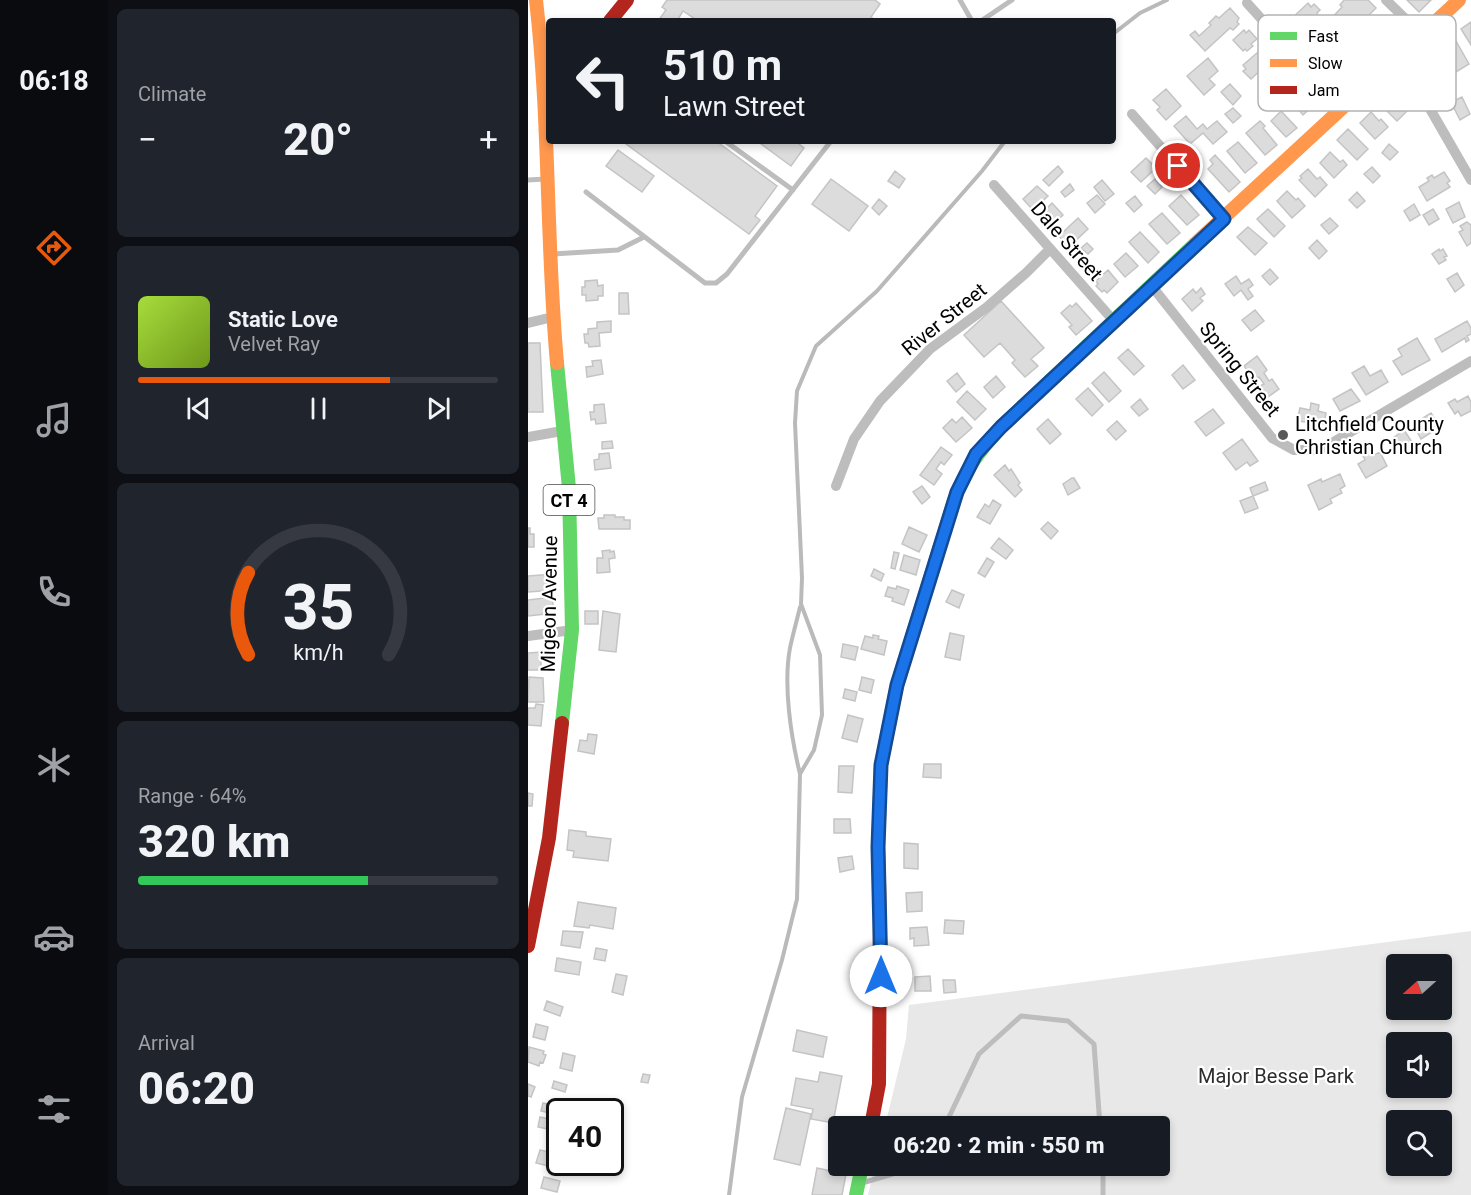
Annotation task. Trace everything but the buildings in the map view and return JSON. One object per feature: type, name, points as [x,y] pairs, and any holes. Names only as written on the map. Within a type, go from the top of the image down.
[{"type":"street","name":"CT 4","points":[[536,0],[545,50]]},
{"type":"street","points":[[612,18],[627,0]]},
{"type":"street","points":[[1386,0],[1401,15]]},
{"type":"street","points":[[1442,15],[1459,0]]},
{"type":"street","points":[[1247,3],[1258,15]]},
{"type":"street","name":"Migeon Avenue","points":[[545,50],[546,114]]},
{"type":"street","points":[[872,1116],[879,1084],[881,955],[878,847],[881,765],[897,685],[957,492],[976,454],[1001,427],[1339,111]]},
{"type":"street","points":[[1431,111],[1471,180]]},
{"type":"street","points":[[1132,114],[1224,219]]},
{"type":"street","name":"Migeon Avenue","points":[[528,946],[549,838],[572,630],[568,488],[553,317],[546,144]]},
{"type":"street","name":"Dale Street","points":[[994,184],[1113,321]]},
{"type":"street","name":"River Street","points":[[836,486],[854,440],[880,401],[930,349],[987,307],[1026,273],[1049,249]]},
{"type":"street","name":"Spring Street","points":[[1151,285],[1272,438],[1294,450],[1320,450],[1471,361]]},
{"type":"street","points":[[528,323],[553,317]]},
{"type":"street","points":[[528,437],[562,431]]},
{"type":"street","points":[[528,636],[572,630]]},
{"type":"lane","points":[[960,0],[970,18]]},
{"type":"lane","points":[[985,18],[1012,0]]},
{"type":"lane","points":[[729,144],[793,190]]},
{"type":"lane","points":[[586,192],[705,283],[716,283],[727,274],[829,144]]},
{"type":"lane","points":[[528,180],[547,179]]},
{"type":"lane","points":[[550,254],[618,250],[644,237]]},
{"type":"lane","points":[[949,1116],[979,1054],[1021,1016],[1068,1021],[1094,1044],[1099,1116]]},
{"type":"lane","points":[[857,1190],[891,1176]]},
{"type":"lane","points":[[1102,1195],[1103,1176]]},
{"type":"green space","name":"Major Besse Park","points":[[1471,931],[1471,1195],[868,1195],[873,1176],[1170,1176],[1170,1116],[887,1116],[906,1039],[909,1005]]},
{"type":"waterway","points":[[1116,32],[1140,13],[1167,0]]},
{"type":"waterway","points":[[729,1195],[742,1097],[782,960],[797,899],[800,774],[814,750],[822,715],[820,655],[801,604],[802,578],[795,423],[797,391],[816,346],[877,291],[982,171],[1003,144]]},
{"type":"waterway","points":[[800,607],[790,648],[787,678],[791,728],[800,774]]},
{"type":"traffic: fast","points":[[953,504],[972,462],[1001,427],[1195,244]]},
{"type":"traffic: fast","points":[[557,363],[569,488],[572,630],[562,723]]},
{"type":"traffic: fast","points":[[856,1195],[860,1176]]},
{"type":"traffic: slow","points":[[536,0],[546,143]]},
{"type":"traffic: slow","points":[[1443,15],[1459,0]]},
{"type":"traffic: slow","points":[[1195,244],[1339,111]]},
{"type":"traffic: slow","points":[[546,144],[557,363]]},
{"type":"traffic: slow","points":[[880,913],[878,847],[881,765],[897,685],[953,504]]},
{"type":"traffic: jam","points":[[612,18],[627,0]]},
{"type":"traffic: jam","points":[[528,946],[549,838],[562,723]]},
{"type":"traffic: jam","points":[[873,1116],[879,1084],[880,913]]},
{"type":"place","name":"Litchfield County Christian Church","points":[[1283,435]]},
{"type":"route","points":[[881,976],[878,847],[881,765],[897,685],[957,492],[976,454],[1001,427],[1224,219],[1178,166]]}]
